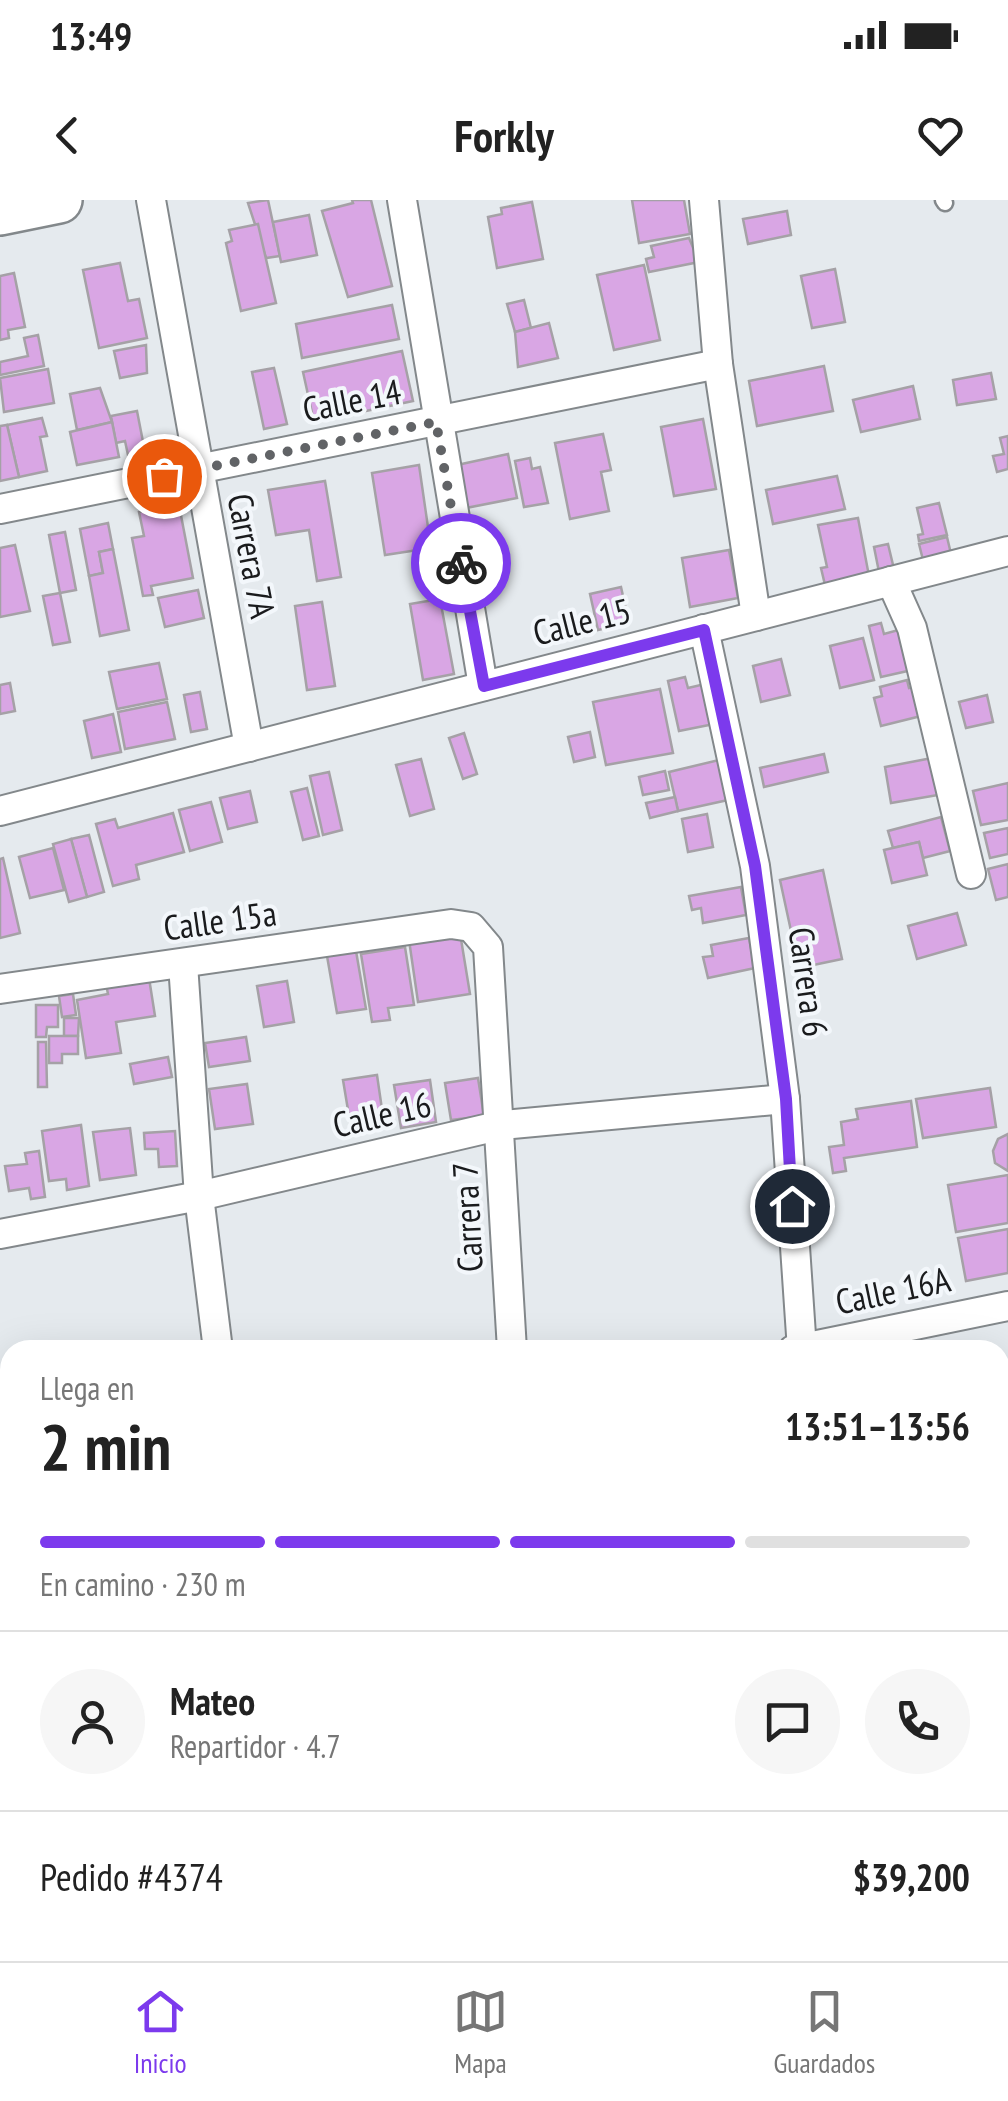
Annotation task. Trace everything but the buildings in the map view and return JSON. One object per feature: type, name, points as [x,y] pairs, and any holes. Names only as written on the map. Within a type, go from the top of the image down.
[{"type":"highway","points":[[0,212],[58,200]]},
{"type":"street","name":"Carrera 7A","points":[[152,200],[197,470],[250,747]]},
{"type":"street","points":[[402,200],[436,422],[484,686]]},
{"type":"street","points":[[704,200],[718,364],[756,616]]},
{"type":"street","name":"Calle 14","points":[[0,509],[718,364]]},
{"type":"street","name":"Calle 15","points":[[0,812],[1008,551]]},
{"type":"street","points":[[891,581],[912,628],[970,874]]},
{"type":"street","name":"Carrera 6","points":[[704,630],[755,866],[786,1099],[799,1340]]},
{"type":"street","name":"Calle 15a","points":[[0,989],[451,924]]},
{"type":"street","name":"Carrera 7","points":[[451,924],[471,927],[488,947],[502,1124],[512,1340]]},
{"type":"street","points":[[183,964],[199,1196],[217,1340]]},
{"type":"street","name":"Calle 16","points":[[0,1234],[199,1196],[502,1124],[786,1099]]},
{"type":"street","name":"Calle 16A","points":[[843,1340],[1008,1306]]},
{"type":"way so far","points":[[164,476],[436,422],[461,563]]},
{"type":"route","points":[[461,563],[484,686],[704,630],[755,866],[786,1099],[792,1206]]}]
